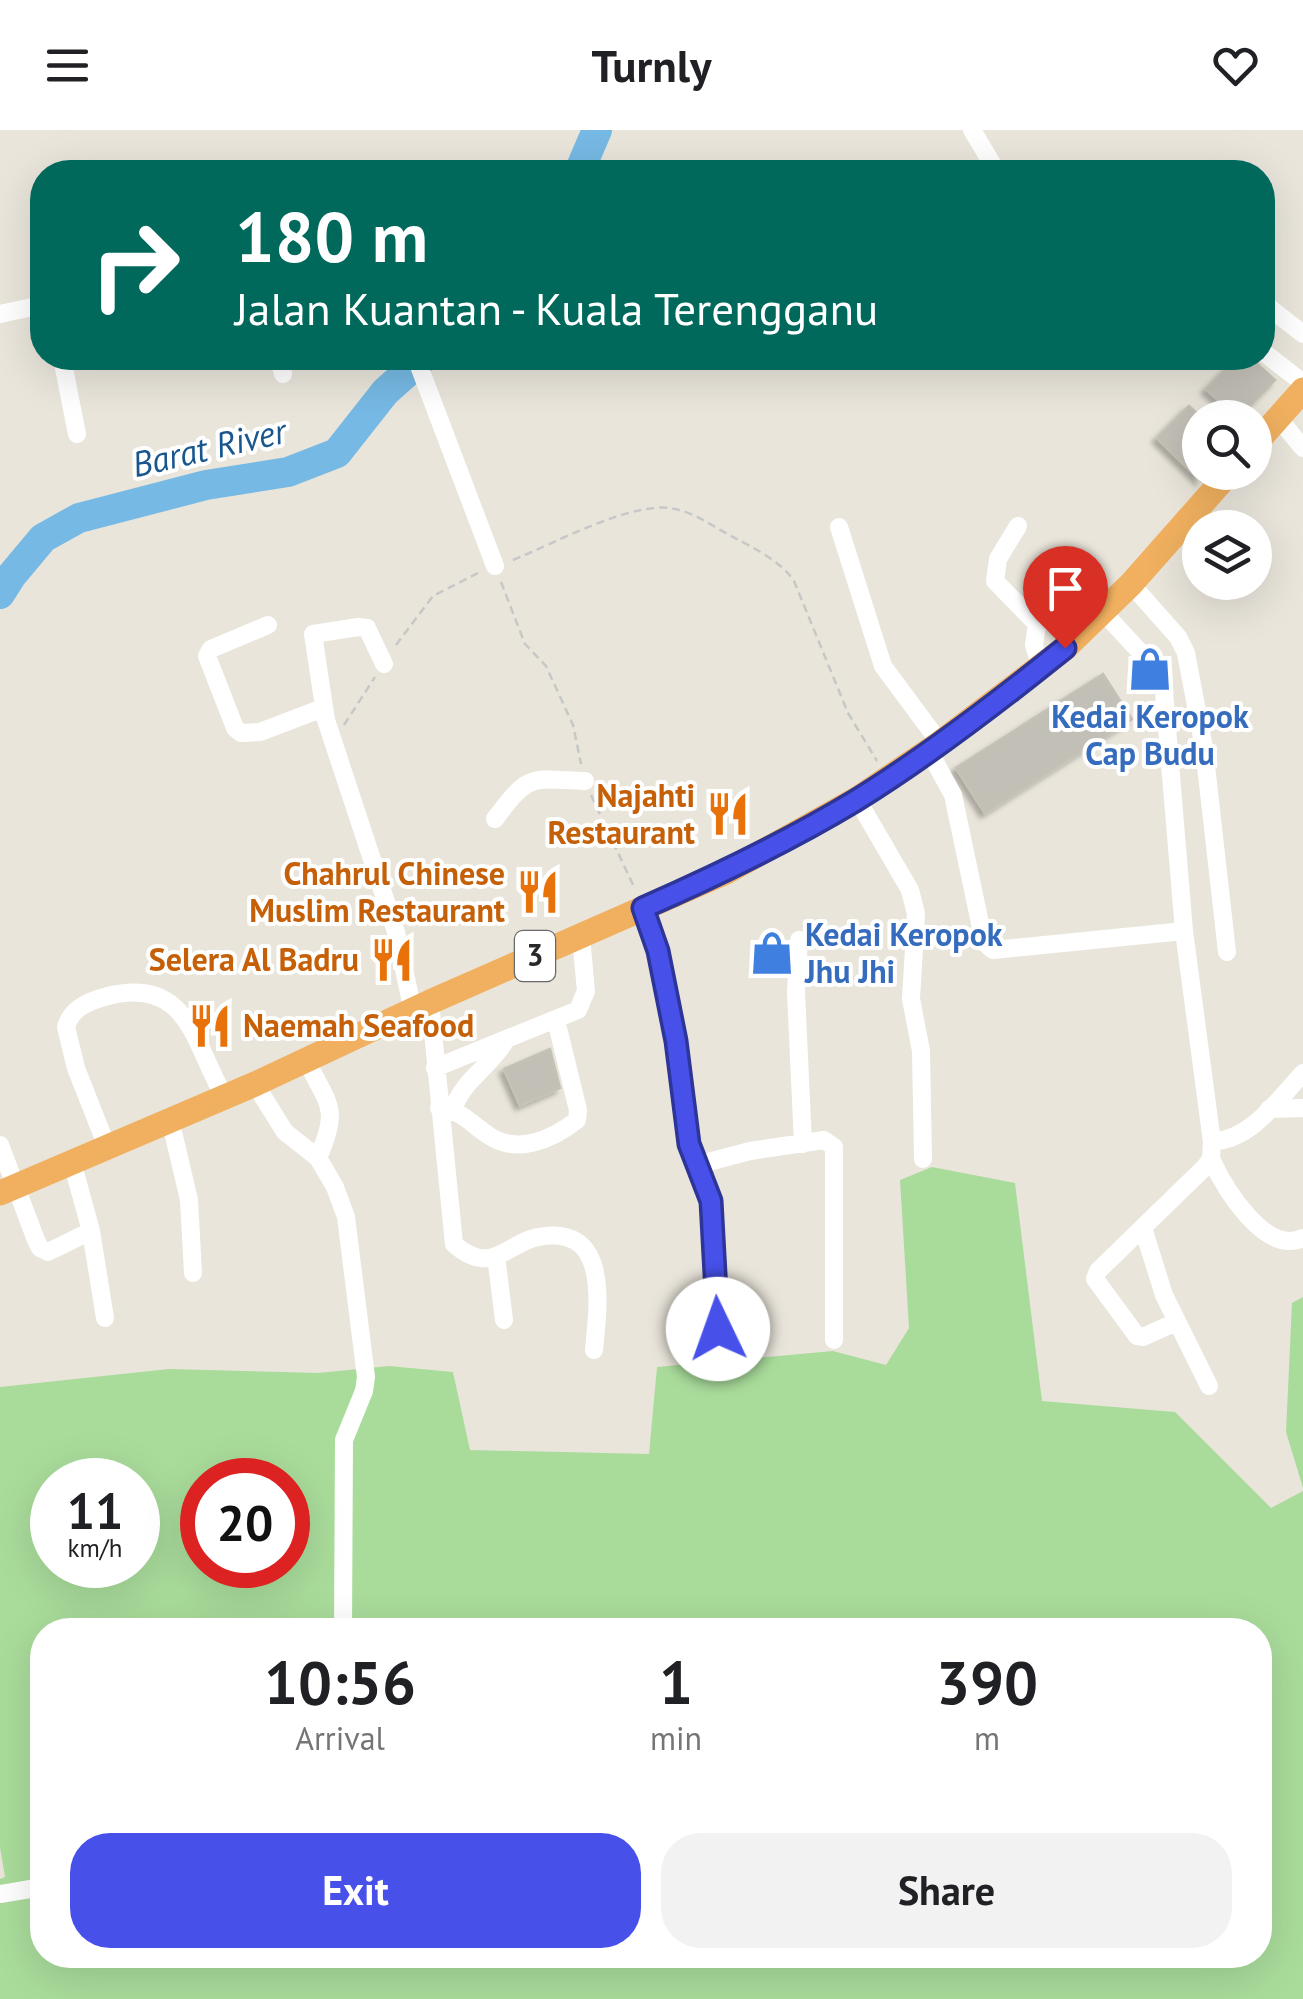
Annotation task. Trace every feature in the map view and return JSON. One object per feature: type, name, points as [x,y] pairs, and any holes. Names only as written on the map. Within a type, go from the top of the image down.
[{"type":"highway","points":[[1295,433],[1303,387]]},
{"type":"highway","name":"3","points":[[8,1190],[255,1084],[726,872],[858,799],[1041,667],[1131,584],[1214,490]]},
{"type":"street","points":[[972,130],[991,160]]},
{"type":"street","points":[[0,314],[30,308]]},
{"type":"street","points":[[1275,312],[1303,334]]},
{"type":"street","points":[[1275,362],[1303,387]]},
{"type":"street","points":[[64,370],[77,434]]},
{"type":"street","points":[[420,370],[495,566]]},
{"type":"street","points":[[1018,526],[998,559],[996,581],[1037,624]]},
{"type":"street","points":[[839,527],[884,666],[934,747],[952,795],[984,942],[994,950],[1184,931]]},
{"type":"street","points":[[1131,584],[1178,638],[1186,653],[1199,714],[1227,952]]},
{"type":"street","points":[[1037,624],[1077,609],[1098,616],[1155,668],[1164,692],[1184,931],[1211,1150],[1226,1192],[1269,1236],[1296,1241],[1303,1238]]},
{"type":"street","points":[[1037,624],[1034,645],[1041,667]]},
{"type":"street","points":[[268,626],[211,650],[207,656],[235,728],[241,733],[260,732],[323,708]]},
{"type":"street","points":[[384,664],[367,628],[313,634],[323,708],[422,1006],[446,1108],[450,1235],[454,1244],[472,1256],[496,1256],[519,1242],[546,1235],[570,1239],[586,1250],[597,1273],[599,1304],[594,1350]]},
{"type":"street","points":[[495,820],[524,785],[543,778],[585,781]]},
{"type":"street","points":[[858,799],[910,890],[916,914],[912,999],[921,1050],[924,1159]]},
{"type":"street","points":[[643,908],[658,951],[676,1041],[689,1144],[711,1201],[718,1329]]},
{"type":"street","points":[[436,1068],[578,1010],[584,1000],[581,936]]},
{"type":"street","points":[[800,940],[796,992],[803,1144]]},
{"type":"street","points":[[107,1147],[76,1068],[66,1027],[76,1010],[89,1002],[121,994],[156,996],[169,1001],[188,1019],[224,1096]]},
{"type":"street","points":[[446,1108],[489,1136],[517,1146],[536,1142],[577,1120],[578,1110],[556,1020]]},
{"type":"street","points":[[446,1108],[460,1089],[488,1066],[506,1040]]},
{"type":"street","points":[[306,1060],[333,1113],[318,1158]]},
{"type":"street","points":[[1176,1322],[1138,1336],[1095,1279],[1098,1270],[1195,1179],[1211,1150],[1248,1130],[1303,1073]]},
{"type":"street","points":[[255,1084],[285,1132],[318,1158],[335,1187],[346,1218],[366,1377],[344,1440],[343,1618]]},
{"type":"street","points":[[1269,1109],[1303,1108]]},
{"type":"street","points":[[170,1119],[188,1190],[194,1273]]},
{"type":"street","points":[[698,1164],[750,1151],[824,1140],[834,1147],[834,1340]]},
{"type":"street","points":[[0,1145],[8,1190],[40,1248],[48,1252],[91,1231]]},
{"type":"street","points":[[72,1162],[91,1231],[105,1318]]},
{"type":"street","points":[[1143,1228],[1154,1272],[1208,1386]]},
{"type":"street","points":[[496,1256],[504,1320]]},
{"type":"street","points":[[0,1894],[30,1889]]},
{"type":"path","points":[[333,743],[433,596],[455,582],[642,509],[680,510],[744,543],[788,572],[848,714],[888,778]]},
{"type":"path","points":[[495,566],[525,644],[546,666],[573,725],[585,781],[643,908]]},
{"type":"green space","points":[[932,1167],[1015,1183],[1042,1401],[1175,1412],[1271,1508],[1303,1491],[1303,1999],[0,1999],[0,1879],[5,1877],[0,1847],[0,1387],[169,1369],[318,1373],[389,1366],[453,1372],[470,1450],[649,1454],[657,1367],[833,1351],[886,1365],[909,1328],[900,1180]]},
{"type":"green space","points":[[1303,1297],[1303,1488],[1286,1432],[1292,1303]]},
{"type":"building","points":[[1225,370],[1264,370],[1275,380],[1256,400],[1218,400],[1206,389]]},
{"type":"building","points":[[1182,413],[1182,462],[1157,438]]},
{"type":"building","points":[[1103,674],[1132,719],[985,813],[956,768]]},
{"type":"building","points":[[550,1049],[560,1088],[520,1105],[504,1069]]},
{"type":"waterway","name":"Barat River","points":[[584,160],[597,130]]},
{"type":"waterway","name":"Barat River","points":[[0,594],[43,538],[79,518],[206,485],[288,472],[337,453],[385,392],[410,370]]},
{"type":"place","name":"Kedai Keropok Cap Budu","points":[[1150,669]]},
{"type":"place","name":"Najahti Restaurant","points":[[728,814]]},
{"type":"place","name":"Chahrul Chinese Muslim Restaurant","points":[[538,892]]},
{"type":"place","name":"Kedai Keropok Jhu Jhi","points":[[772,953]]},
{"type":"place","name":"Selera Al Badru","points":[[392,960]]},
{"type":"place","name":"Naemah Seafood","points":[[210,1026]]},
{"type":"route","points":[[718,1329],[711,1201],[689,1144],[676,1041],[658,951],[643,908],[726,872],[858,799],[940,743],[1065,648]]}]
